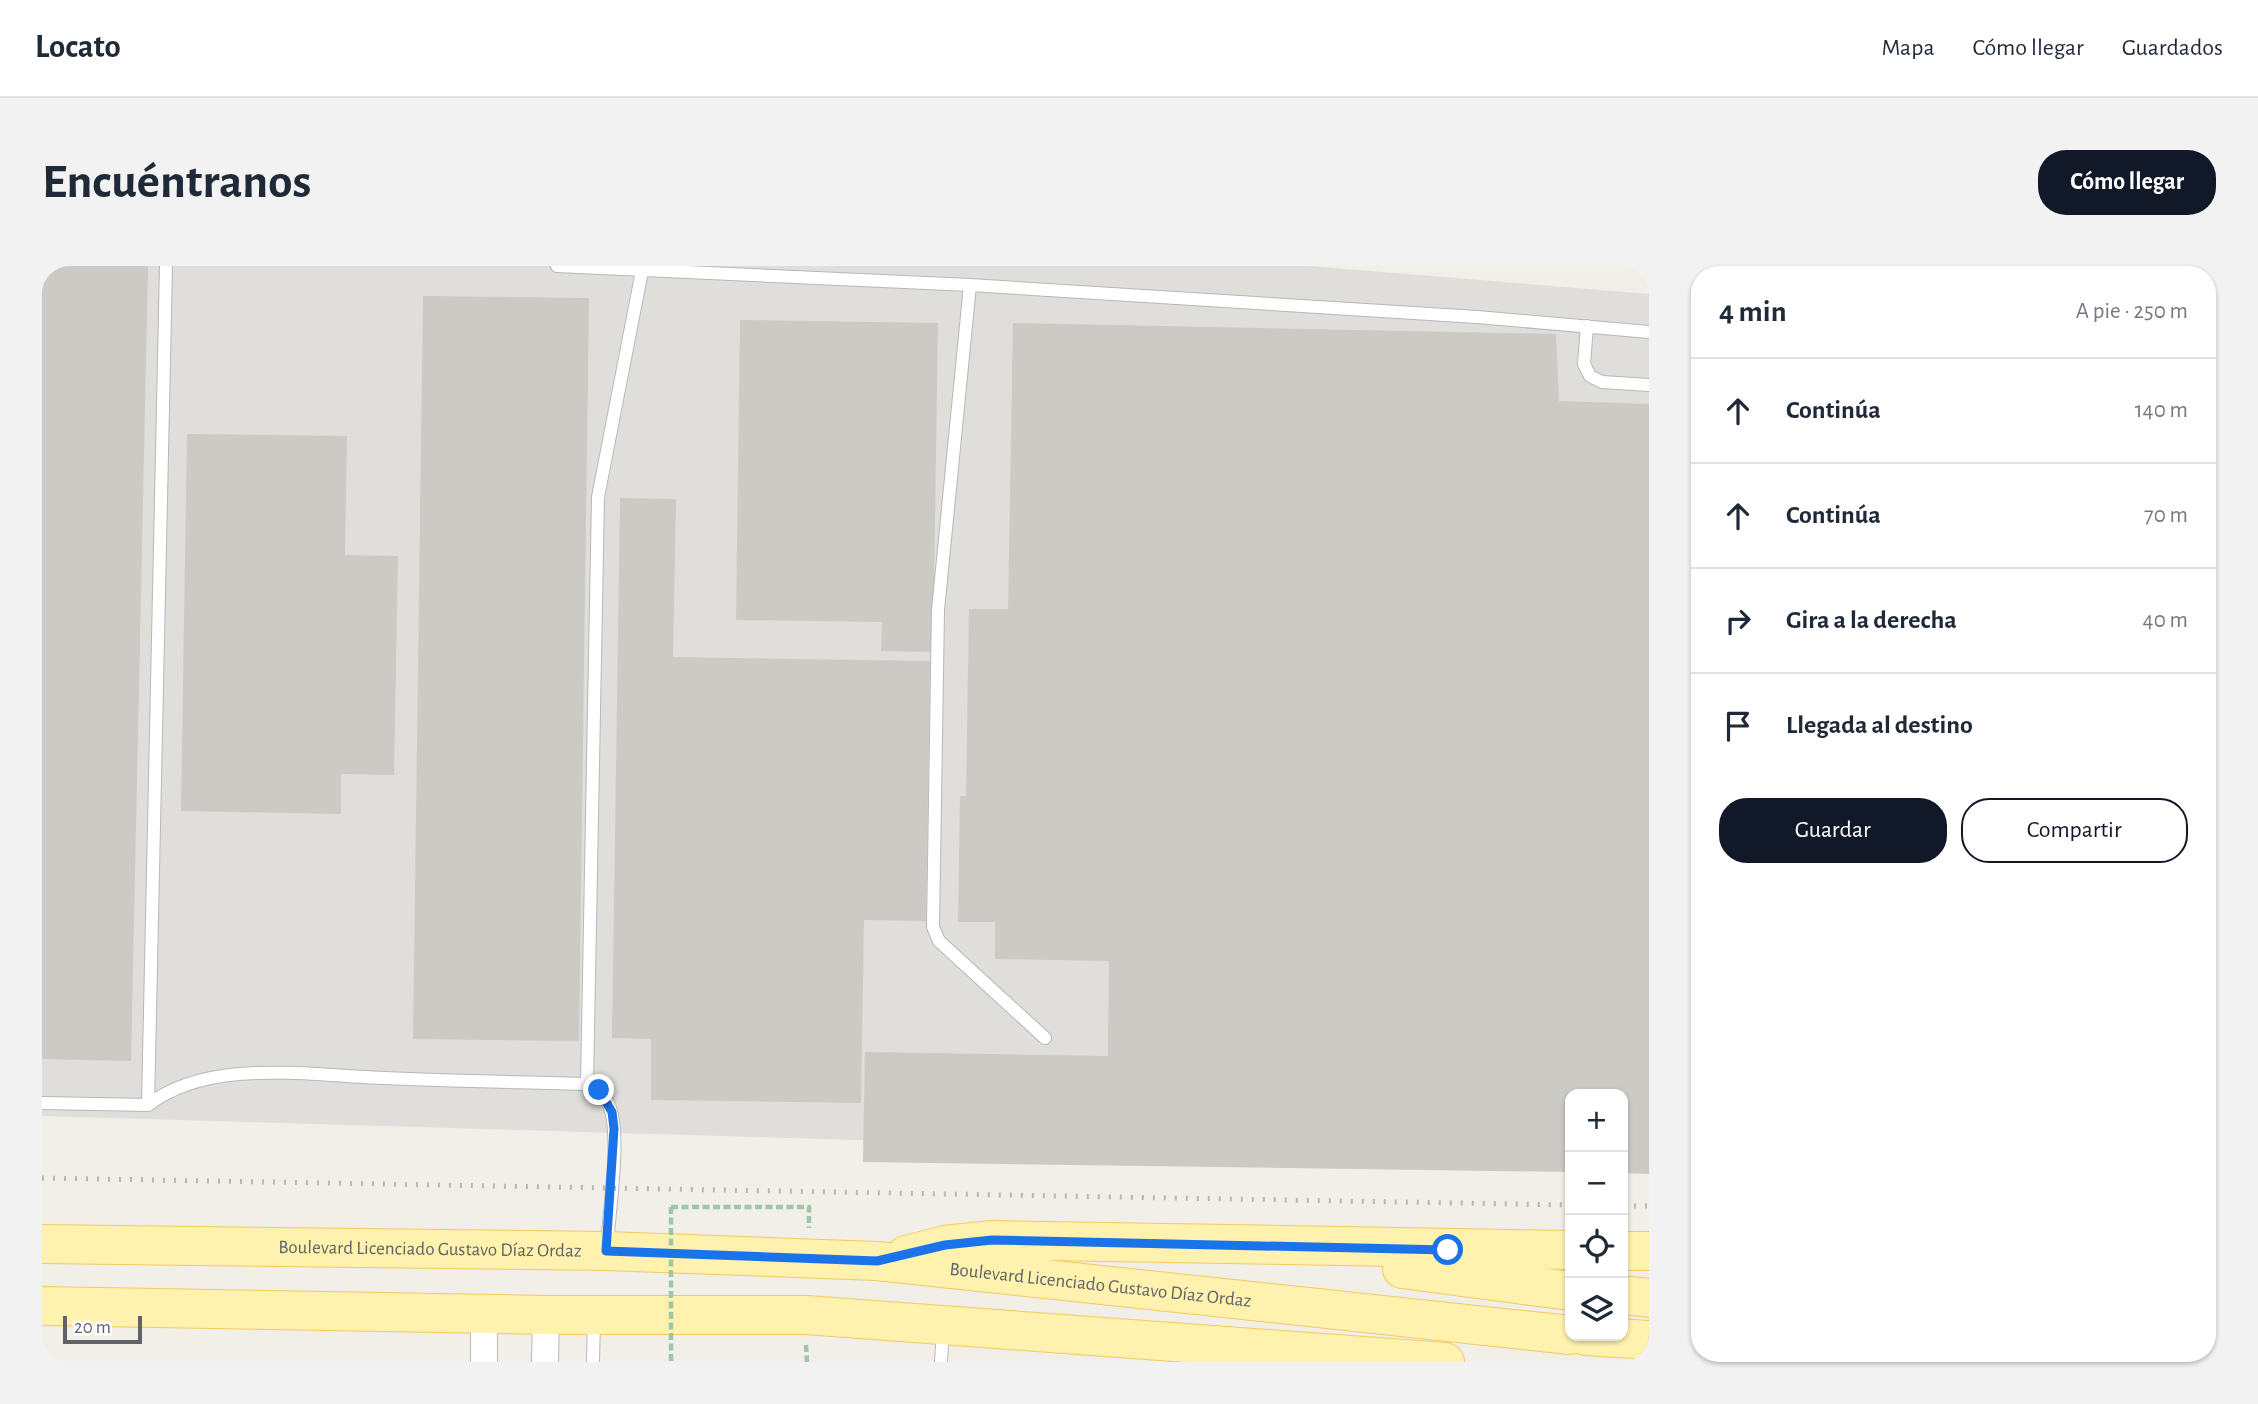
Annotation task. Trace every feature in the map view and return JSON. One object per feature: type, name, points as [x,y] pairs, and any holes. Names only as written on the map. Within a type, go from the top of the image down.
[{"type":"main road","points":[[877,1261],[945,1245],[992,1240],[1318,1248],[1565,1250]]},
{"type":"main road","name":"Boulevard Licenciado Gustavo Díaz Ordaz","points":[[42,1244],[606,1251],[877,1261],[1565,1334]]},
{"type":"main road","points":[[1318,1248],[1412,1270],[1565,1289]]},
{"type":"main road","points":[[1628,1251],[1649,1251]]},
{"type":"main road","points":[[1628,1296],[1649,1298]]},
{"type":"main road","points":[[42,1306],[546,1315],[806,1315],[1353,1353],[1445,1362]]},
{"type":"main road","points":[[958,1326],[1102,1362]]},
{"type":"main road","points":[[1628,1339],[1649,1340]]},
{"type":"street","points":[[484,1314],[484,1362]]},
{"type":"street","points":[[545,1362],[546,1315]]},
{"type":"lane","points":[[148,1105],[166,266]]},
{"type":"lane","points":[[556,266],[970,285],[1649,332]]},
{"type":"lane","points":[[587,1084],[598,496],[642,271]]},
{"type":"lane","points":[[970,285],[938,610],[933,927],[939,941],[1045,1038]]},
{"type":"lane","points":[[1587,326],[1584,364],[1590,376],[1602,382],[1649,385]]},
{"type":"lane","points":[[42,1103],[148,1105],[164,1093],[185,1086],[256,1072],[587,1084],[599,1090],[607,1100],[614,1129],[606,1251]]},
{"type":"lane","points":[[593,1362],[594,1315]]},
{"type":"lane","points":[[942,1362],[958,1326]]},
{"type":"path","points":[[671,1362],[671,1207],[809,1207]]},
{"type":"shaded area","points":[[42,266],[1309,266],[1649,294],[1649,1163],[1628,1162],[1628,1089],[1565,1089],[1565,1161],[42,1116]]},
{"type":"building","points":[[42,266],[148,266],[131,1061],[42,1059]]},
{"type":"building","points":[[423,296],[589,298],[579,1041],[413,1039]]},
{"type":"building","points":[[740,320],[938,323],[933,652],[881,651],[882,622],[736,620]]},
{"type":"building","points":[[1013,323],[1556,334],[1559,401],[1649,404],[1649,1174],[1628,1173],[1628,1089],[1565,1089],[1565,1172],[863,1162],[865,1052],[1108,1056],[1109,961],[995,959],[995,922],[958,922],[960,796],[966,796],[969,609],[1008,609]]},
{"type":"building","points":[[187,434],[347,436],[345,555],[398,556],[394,775],[341,774],[341,814],[181,811]]},
{"type":"building","points":[[620,498],[676,499],[673,657],[930,661],[926,921],[864,920],[861,1103],[651,1100],[651,1039],[612,1038]]},
{"type":"railway","points":[[42,1178],[1565,1205]]},
{"type":"railway","points":[[1628,1206],[1649,1206]]},
{"type":"route","points":[[599,1090],[612,1112],[614,1129],[606,1251],[877,1261],[945,1245],[992,1240],[1448,1250]]}]
